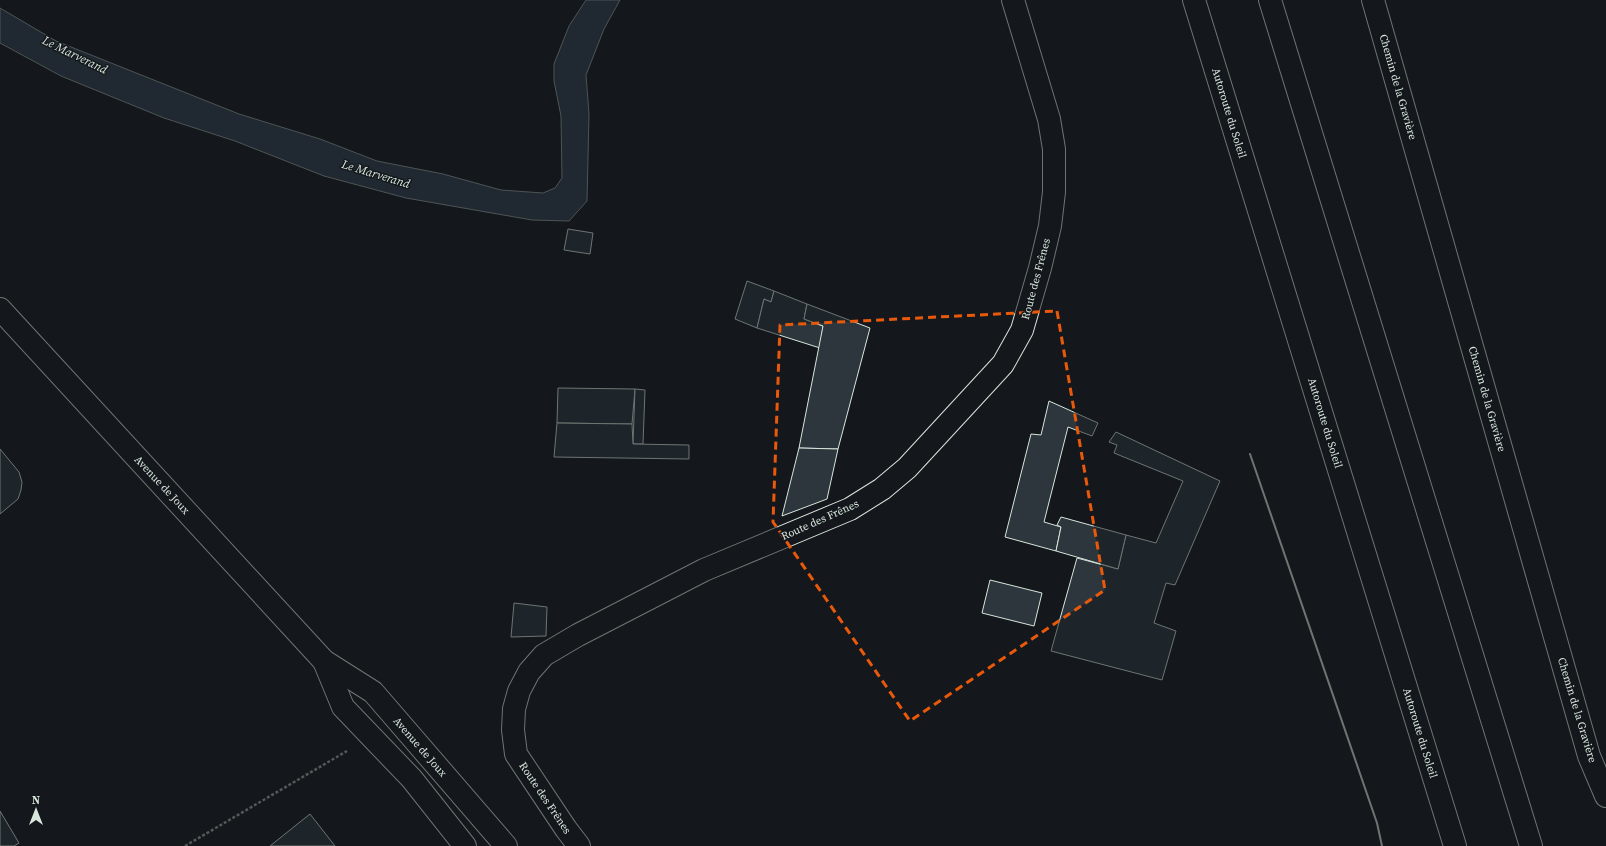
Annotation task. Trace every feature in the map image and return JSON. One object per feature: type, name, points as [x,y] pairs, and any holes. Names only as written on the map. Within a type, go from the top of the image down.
[{"type":"main road","name":"Route des Frênes","points":[[579,846],[566,830],[516,754],[513,730],[514,709],[519,690],[529,672],[544,655],[578,635],[704,570],[850,509],[882,489],[906,468],[1003,364],[1022,330],[1040,268],[1050,226],[1054,192],[1054,149],[1049,119],[1013,0]]},
{"type":"main road","name":"Autoroute du Soleil","points":[[1194,0],[1455,846]]},
{"type":"main road","points":[[1270,0],[1531,846]]},
{"type":"main road","name":"Chemin de la Gravière","points":[[1373,0],[1589,756],[1606,796]]},
{"type":"main road","name":"Avenue de Joux","points":[[0,309],[324,661],[373,692],[506,846]]},
{"type":"main road","name":"Avenue de Joux","points":[[324,661],[343,707],[412,780],[465,846]]},
{"type":"path","points":[[185,846],[372,736]]},
{"type":"highlighted area","points":[[1057,311],[1105,590],[910,721],[773,522],[780,325]]},
{"type":"water","name":"Le Marverand","points":[[586,0],[620,0],[604,29],[586,75],[589,114],[587,201],[569,221],[532,220],[406,198],[324,176],[235,141],[164,118],[61,76],[0,43],[0,8],[56,41],[239,114],[320,139],[377,161],[443,174],[501,190],[543,193],[555,188],[562,178],[561,116],[554,81],[554,64],[569,26]]},
{"type":"building","points":[[568,229],[593,233],[590,254],[564,250]]},
{"type":"building","points":[[747,281],[774,291],[771,302],[764,299],[757,328],[735,319]]},
{"type":"building","points":[[774,291],[807,304],[804,319],[823,326],[820,348],[757,328],[764,299],[771,302]]},
{"type":"building","points":[[807,304],[870,328],[838,449],[799,448],[823,326],[804,319]]},
{"type":"building","points":[[558,388],[635,389],[632,424],[557,423]]},
{"type":"building","points":[[635,389],[645,390],[643,444],[633,444]]},
{"type":"building","points":[[1049,401],[1098,423],[1092,436],[1068,427],[1044,522],[1061,527],[1056,551],[1005,537],[1031,434],[1041,435]]},
{"type":"building","points":[[557,423],[632,424],[633,444],[689,445],[689,459],[554,457]]},
{"type":"building","points":[[1116,432],[1220,481],[1175,585],[1166,583],[1154,623],[1176,631],[1162,680],[1051,651],[1077,558],[1118,569],[1126,535],[1156,543],[1183,481],[1114,453],[1117,445],[1109,442]]},
{"type":"building","points":[[799,448],[838,449],[827,499],[782,516]]},
{"type":"building","points":[[0,449],[19,472],[22,482],[18,499],[0,514]]},
{"type":"building","points":[[1061,517],[1126,535],[1118,569],[1056,551],[1061,527],[1057,525]]},
{"type":"building","points":[[990,580],[1042,593],[1034,626],[982,613]]},
{"type":"building","points":[[514,603],[547,607],[546,636],[511,637]]},
{"type":"building","points":[[0,811],[19,843],[14,846],[0,846]]},
{"type":"building","points":[[310,814],[335,846],[270,846]]},
{"type":"wall","points":[[1250,454],[1377,823],[1382,846]]}]
